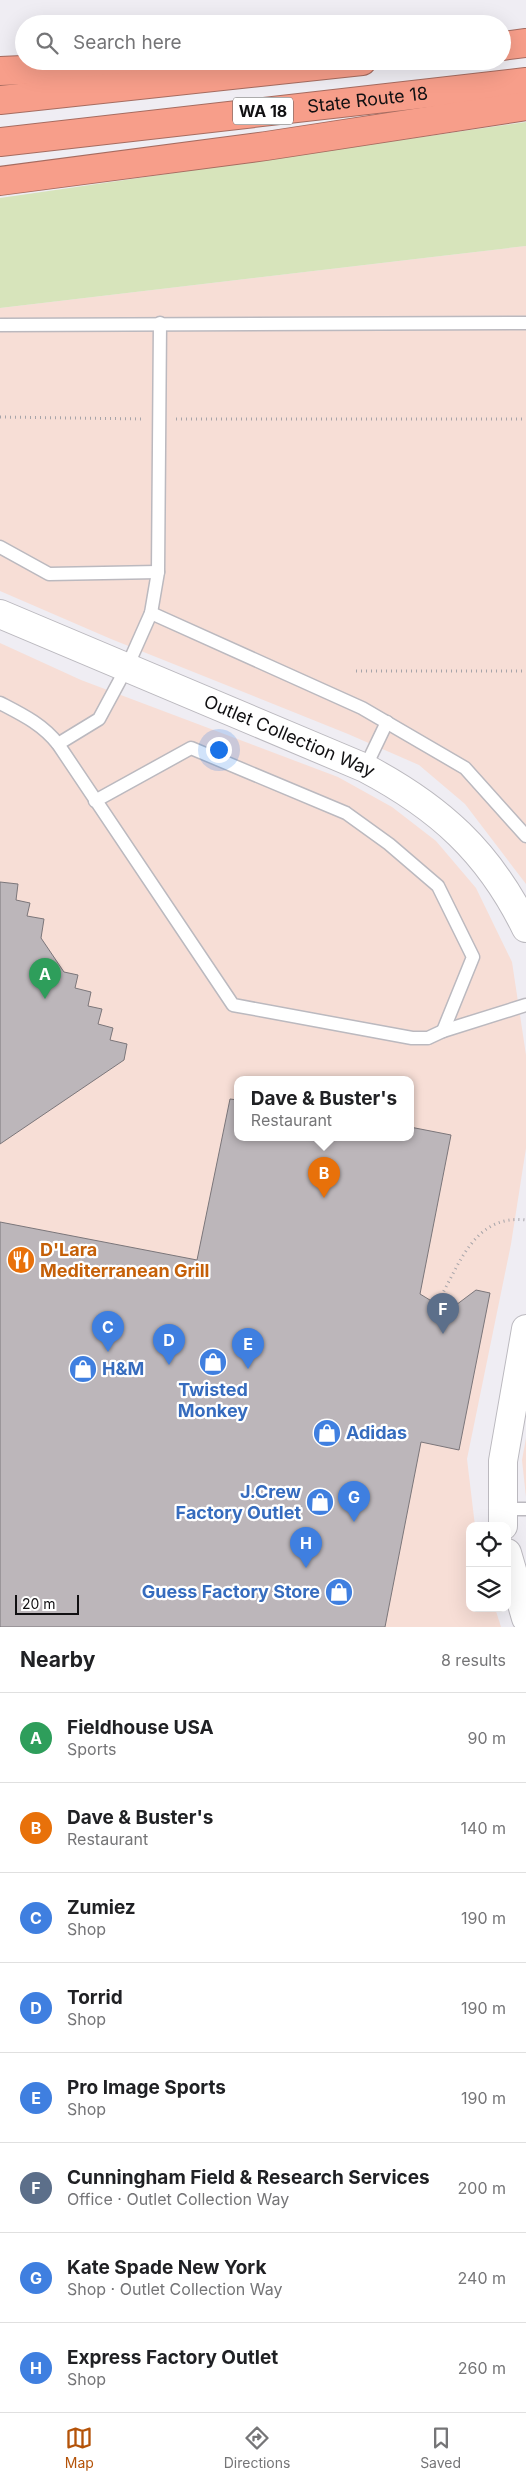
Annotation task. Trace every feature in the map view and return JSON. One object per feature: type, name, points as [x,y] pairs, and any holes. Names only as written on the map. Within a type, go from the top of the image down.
[{"type":"highway","points":[[511,45],[526,43]]},
{"type":"highway","points":[[0,70],[15,69]]},
{"type":"highway","name":"WA 18","points":[[0,100],[278,70]]},
{"type":"highway","name":"State Route 18","points":[[0,142],[526,82]]},
{"type":"highway","points":[[0,181],[275,144],[526,106]]},
{"type":"street","name":"Outlet Collection Way","points":[[0,614],[365,768],[404,788],[435,812],[497,876],[526,928]]},
{"type":"street","points":[[510,1515],[503,1461],[526,1329]]},
{"type":"street","points":[[511,1567],[526,1618]]},
{"type":"lane","points":[[58,744],[99,720],[127,667],[150,613],[158,572],[160,323]]},
{"type":"lane","points":[[0,324],[526,323]]},
{"type":"lane","points":[[0,547],[49,574],[158,572]]},
{"type":"lane","points":[[150,613],[362,708],[465,768],[526,836]]},
{"type":"lane","points":[[0,704],[47,730],[58,744],[233,1005],[412,1038],[428,1038],[443,1030],[526,1005]]},
{"type":"lane","points":[[365,768],[387,722]]},
{"type":"lane","points":[[95,801],[191,748],[346,813],[389,844],[438,886],[473,956],[443,1030]]},
{"type":"path","points":[[0,417],[526,419]]},
{"type":"path","points":[[356,671],[526,671]]},
{"type":"path","points":[[439,1300],[475,1239],[484,1229],[498,1222],[512,1219],[526,1220]]},
{"type":"shaded area","points":[[526,246],[526,884],[465,804],[419,765],[348,734],[111,639],[0,591],[0,308]]},
{"type":"shaded area","points":[[0,643],[81,680],[338,777],[392,807],[436,841],[476,888],[512,962],[526,1055],[526,1148],[511,1244],[467,1459],[475,1522],[466,1522],[466,1612],[496,1612],[501,1627],[0,1627]]},
{"type":"shaded area","points":[[526,1438],[526,1497],[522,1460]]},
{"type":"green space","points":[[526,122],[526,246],[0,308],[0,198]]},
{"type":"building","points":[[0,882],[18,884],[16,900],[30,903],[27,916],[44,919],[41,938],[64,972],[78,975],[75,988],[91,992],[88,1006],[102,1009],[98,1024],[113,1028],[110,1040],[127,1044],[124,1060],[0,1144]]},
{"type":"building","points":[[230,1099],[234,1100],[234,1141],[414,1141],[414,1128],[451,1135],[420,1294],[448,1311],[476,1290],[490,1293],[459,1450],[421,1442],[385,1627],[0,1627],[0,1222],[197,1260]]},
{"type":"place","name":"Fieldhouse USA","points":[[45,999]]},
{"type":"place","name":"Dave & Buster's","points":[[324,1198]]},
{"type":"place","name":"D'Lara Mediterranean Grill","points":[[21,1260]]},
{"type":"place","name":"Cunningham Field & Research Services","points":[[443,1334]]},
{"type":"place","name":"Zumiez","points":[[108,1352]]},
{"type":"place","name":"Twisted Monkey","points":[[213,1362]]},
{"type":"place","name":"Torrid","points":[[169,1365]]},
{"type":"place","name":"H&M","points":[[83,1369]]},
{"type":"place","name":"Pro Image Sports","points":[[248,1369]]},
{"type":"place","name":"Adidas","points":[[327,1433]]},
{"type":"place","name":"J.Crew Factory Outlet","points":[[320,1502]]},
{"type":"place","name":"Kate Spade New York","points":[[354,1522]]},
{"type":"place","name":"Express Factory Outlet","points":[[306,1568]]},
{"type":"place","name":"Guess Factory Store","points":[[339,1592]]}]
